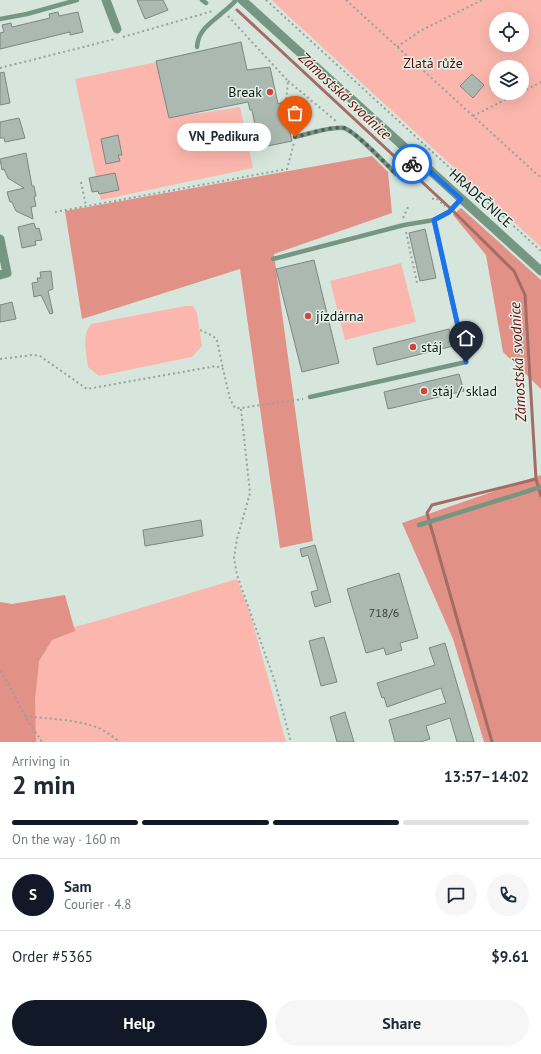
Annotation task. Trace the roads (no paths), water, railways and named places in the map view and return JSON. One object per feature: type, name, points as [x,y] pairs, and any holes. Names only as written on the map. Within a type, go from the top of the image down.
[{"type":"street","points":[[106,0],[117,29]]},
{"type":"street","name":"HRADEČNICE","points":[[242,0],[541,271]]},
{"type":"street","points":[[0,239],[7,273],[0,275]]},
{"type":"lane","points":[[0,18],[27,14],[77,0]]},
{"type":"lane","points":[[196,47],[199,34],[203,29],[236,0]]},
{"type":"lane","points":[[295,137],[335,128],[346,128],[370,148],[396,174],[402,175],[416,159]]},
{"type":"lane","points":[[273,259],[404,225],[434,220],[450,211],[461,199]]},
{"type":"lane","points":[[310,398],[466,362],[434,220]]},
{"type":"lane","points":[[418,525],[541,487]]},
{"type":"waterway","name":"Zámostská svodnice","points":[[237,10],[450,208],[514,271],[525,295],[536,479],[432,505],[427,513],[492,742]]},
{"type":"waterway","points":[[536,479],[541,496]]},
{"type":"place","name":"Break","points":[[270,92]]},
{"type":"place","name":"VN_Pedikura","points":[[295,137]]},
{"type":"place","name":"jízdárna","points":[[308,316]]},
{"type":"place","name":"stáj","points":[[413,347]]},
{"type":"place","name":"stáj / sklad","points":[[424,391]]},
{"type":"park label","name":"Zlatá růže","points":[[433,63]]}]
